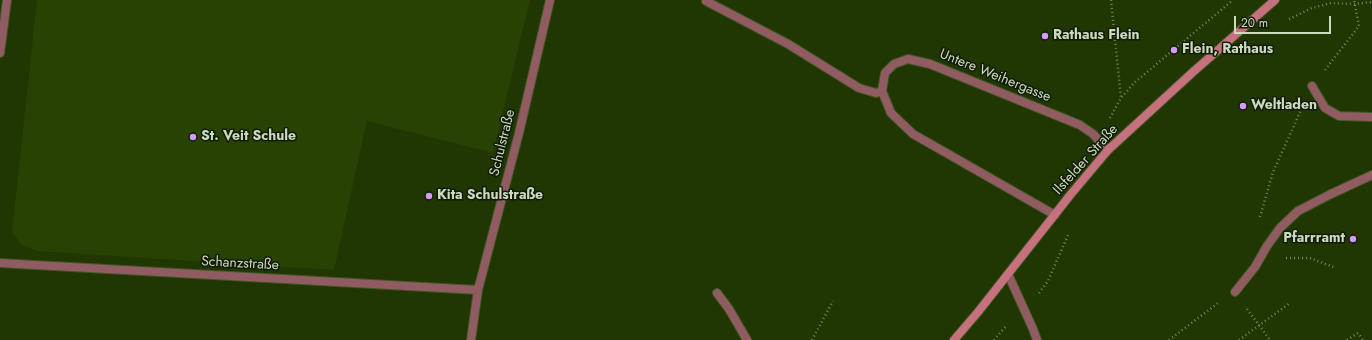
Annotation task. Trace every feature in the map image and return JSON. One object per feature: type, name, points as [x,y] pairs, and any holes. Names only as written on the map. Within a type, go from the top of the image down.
[{"type":"main road","name":"Ilsfelder Straße","points":[[954,340],[1108,150],[1193,72],[1274,1]]},
{"type":"street","points":[[0,54],[7,0]]},
{"type":"street","name":"Schulstraße","points":[[470,340],[478,290],[519,133],[550,0]]},
{"type":"street","points":[[706,1],[788,44],[859,88],[876,93],[882,91],[891,113],[913,134],[1055,215]]},
{"type":"street","name":"Untere Weihergasse","points":[[882,91],[885,73],[894,64],[908,59],[930,64],[1080,125],[1108,150]]},
{"type":"street","points":[[1312,86],[1325,108],[1340,116],[1372,117]]},
{"type":"street","points":[[1235,292],[1255,267],[1267,246],[1280,228],[1298,211],[1372,175]]},
{"type":"street","name":"Schanzstraße","points":[[0,263],[478,290]]},
{"type":"street","points":[[1008,274],[1037,340]]},
{"type":"street","points":[[717,293],[729,309],[747,340]]},
{"type":"path","points":[[1111,0],[1121,98]]},
{"type":"path","points":[[1097,139],[1121,98],[1134,83],[1144,73],[1233,0]]},
{"type":"path","points":[[1259,223],[1273,172],[1312,86],[1359,26],[1354,0]]},
{"type":"path","points":[[1274,1],[1289,20],[1312,8],[1331,3],[1354,4],[1372,2]]},
{"type":"path","points":[[994,340],[1023,307],[1040,292],[1048,281],[1069,231]]},
{"type":"path","points":[[1255,267],[1279,258],[1310,258],[1336,268]]},
{"type":"path","points":[[1169,340],[1211,307],[1235,292],[1270,340]]},
{"type":"path","points":[[812,340],[833,301]]},
{"type":"path","points":[[1239,340],[1290,303]]},
{"type":"path","points":[[1347,340],[1358,333],[1363,340]]},
{"type":"shaded area","name":"St. Veit Schule","points":[[37,0],[530,0],[493,153],[367,121],[334,270],[37,251],[22,245],[12,232]]},
{"type":"place","name":"Rathaus Flein","points":[[1045,36]]},
{"type":"place","name":"Flein, Rathaus","points":[[1174,50]]},
{"type":"place","name":"Weltladen","points":[[1243,106]]},
{"type":"place","name":"St. Veit Schule","points":[[193,137]]},
{"type":"place","name":"Kita Schulstraße","points":[[429,196]]},
{"type":"place","name":"Pfarrramt","points":[[1353,239]]}]
